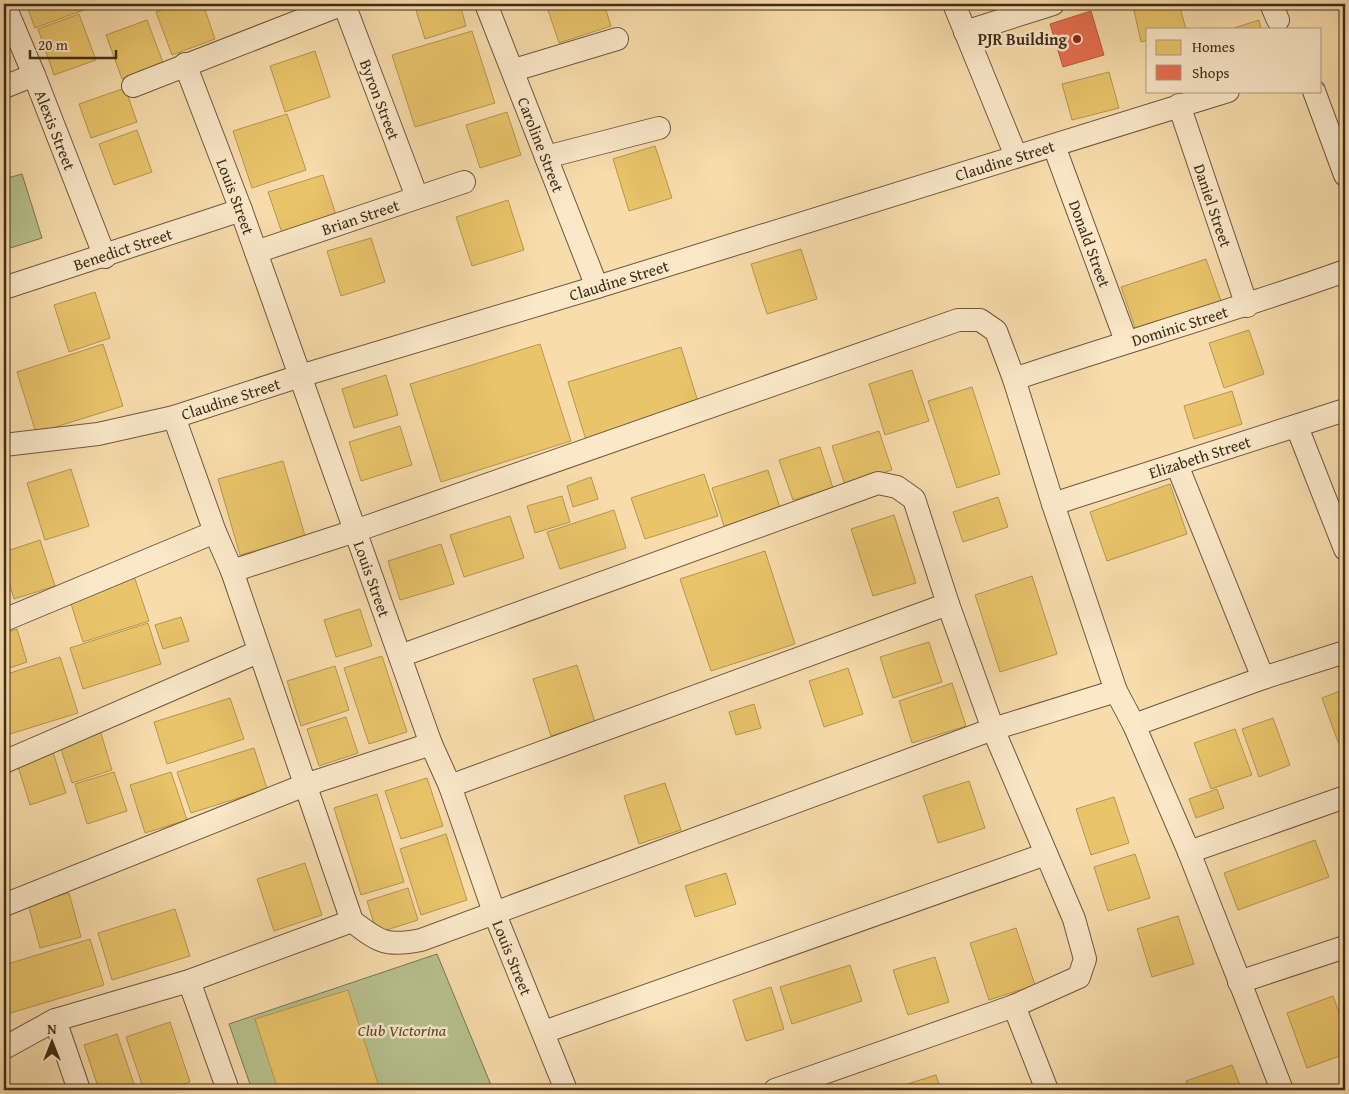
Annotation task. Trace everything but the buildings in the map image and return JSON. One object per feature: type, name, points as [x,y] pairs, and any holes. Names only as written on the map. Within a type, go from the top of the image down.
[{"type":"street","name":"Alexis Street","points":[[4,4],[34,75],[105,257]]},
{"type":"street","points":[[133,86],[184,64],[343,4]]},
{"type":"street","name":"Byron Street","points":[[343,4],[417,197]]},
{"type":"street","name":"Caroline Street","points":[[486,4],[514,70],[597,287]]},
{"type":"street","points":[[954,4],[1016,156]]},
{"type":"street","points":[[965,32],[1053,4]]},
{"type":"street","points":[[514,70],[617,39]]},
{"type":"street","name":"Louis Street","points":[[184,64],[241,210],[431,744],[450,786],[494,912],[566,1090]]},
{"type":"street","points":[[4,87],[34,75]]},
{"type":"street","name":"Claudine Street","points":[[4,445],[98,434],[174,418],[300,376],[597,287],[1225,92]]},
{"type":"street","points":[[1314,92],[1345,175]]},
{"type":"street","name":"Daniel Street","points":[[1180,105],[1248,306]]},
{"type":"street","points":[[546,157],[658,128]]},
{"type":"street","name":"Donald Street","points":[[1054,146],[1126,341]]},
{"type":"street","name":"Brian Street","points":[[256,252],[464,182]]},
{"type":"street","name":"Benedict Street","points":[[4,288],[105,257],[241,210]]},
{"type":"street","name":"Dominic Street","points":[[1014,379],[1126,341],[1248,306],[1345,271]]},
{"type":"street","points":[[232,571],[355,531],[958,320],[980,320],[996,331],[1014,379],[1053,504],[1116,691],[1134,725],[1189,852],[1282,1090]]},
{"type":"street","name":"Elizabeth Street","points":[[1053,504],[1177,466],[1345,410]]},
{"type":"street","points":[[174,418],[215,532],[232,571],[258,652],[352,921],[377,940],[402,944],[421,940],[993,730],[1116,691]]},
{"type":"street","points":[[1297,427],[1345,549]]},
{"type":"street","points":[[1177,466],[1263,678]]},
{"type":"street","points":[[400,656],[878,483],[897,487],[914,499],[948,604],[993,730],[1074,919],[1085,959],[1079,977],[1014,1006],[775,1090]]},
{"type":"street","points":[[4,620],[215,532]]},
{"type":"street","points":[[450,786],[948,604]]},
{"type":"street","points":[[4,762],[258,652]]},
{"type":"street","points":[[1134,725],[1263,678],[1345,652]]},
{"type":"street","points":[[4,904],[306,785],[431,744]]},
{"type":"street","points":[[1189,852],[1345,797]]},
{"type":"street","points":[[544,1032],[1046,854]]},
{"type":"street","points":[[4,1048],[55,1020],[189,981],[352,921]]},
{"type":"street","points":[[1239,982],[1345,947]]},
{"type":"street","points":[[189,981],[228,1090]]},
{"type":"street","points":[[1014,1006],[1046,1090]]},
{"type":"street","points":[[55,1020],[79,1090]]},
{"type":"green space","points":[[22,174],[42,238],[4,250],[4,179]]},
{"type":"green space","name":"Club Victorina","points":[[437,954],[493,1090],[252,1090],[229,1024]]},
{"type":"place","name":"PJR Building","points":[[1077,39]]}]
